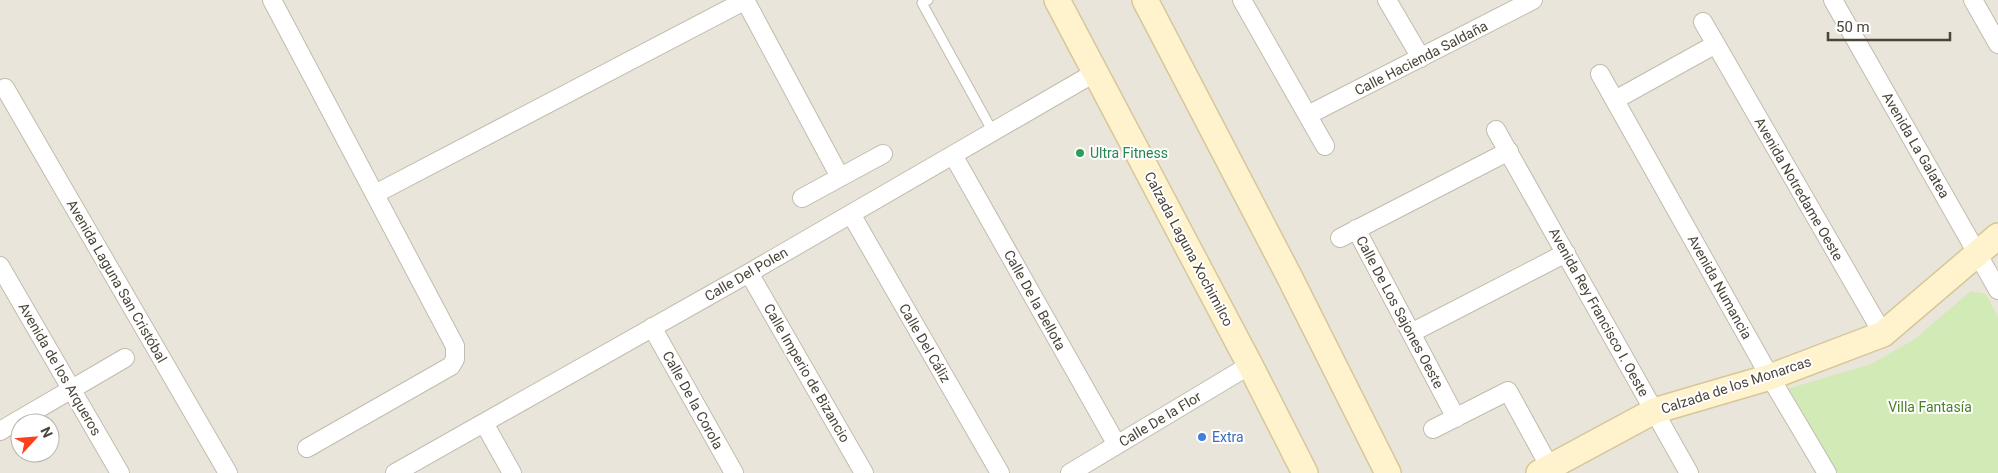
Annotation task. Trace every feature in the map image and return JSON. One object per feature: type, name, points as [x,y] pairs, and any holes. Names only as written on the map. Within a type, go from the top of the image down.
[{"type":"main road","name":"Calzada Laguna Xochimilco","points":[[1057,0],[1305,473]]},
{"type":"main road","points":[[1145,0],[1288,274],[1388,473]]},
{"type":"main road","name":"Calzada de los Monarcas","points":[[1547,471],[1654,411],[1770,377],[1883,334],[1998,236]]},
{"type":"street","points":[[272,0],[455,346],[455,359],[451,366],[308,448]]},
{"type":"street","points":[[375,194],[745,0],[840,177]]},
{"type":"street","points":[[1242,0],[1325,146]]},
{"type":"street","points":[[1387,0],[1421,58]]},
{"type":"street","name":"Calle Hacienda Saldaña","points":[[1308,115],[1533,0]]},
{"type":"street","name":"Avenida La Galatea","points":[[1833,0],[1998,290]]},
{"type":"street","points":[[1973,0],[1998,44]]},
{"type":"street","name":"Avenida Notredame Oeste","points":[[1703,22],[1883,334]]},
{"type":"street","points":[[1614,100],[1716,44]]},
{"type":"street","name":"Calle Del Polen","points":[[396,473],[749,273],[1096,72]]},
{"type":"street","name":"Avenida Numancia","points":[[1600,74],[1770,377],[1827,473]]},
{"type":"street","name":"Avenida Laguna San Cristóbal","points":[[5,88],[228,473]]},
{"type":"street","name":"Avenida Rey Francisco I. Oeste","points":[[1496,130],[1689,473]]},
{"type":"street","name":"Calle De Los Sajones Oeste","points":[[1456,418],[1356,229],[1509,151]]},
{"type":"street","points":[[802,198],[883,154]]},
{"type":"street","name":"Calle De la Bellota","points":[[953,155],[1117,445]]},
{"type":"street","name":"Calle Del Cáliz","points":[[851,214],[1000,473]]},
{"type":"street","points":[[1340,238],[1356,229]]},
{"type":"street","points":[[1411,333],[1566,253]]},
{"type":"street","name":"Avenida de los Arqueros","points":[[0,266],[120,473]]},
{"type":"street","name":"Calle Imperio de Bizancio","points":[[749,273],[864,473]]},
{"type":"street","name":"Calle De la Corola","points":[[652,327],[734,473]]},
{"type":"street","points":[[0,431],[125,358]]},
{"type":"street","name":"Calle De la Flor","points":[[1070,473],[1250,365]]},
{"type":"street","points":[[1433,429],[1508,391],[1547,471]]},
{"type":"street","points":[[484,424],[512,473]]},
{"type":"lane","points":[[928,0],[922,3],[993,132]]},
{"type":"shaded area","points":[[0,0],[1998,0],[1998,473],[0,473]]},
{"type":"green space","name":"Villa Fantasía","points":[[1971,291],[1986,294],[1998,317],[1998,473],[1838,473],[1787,389],[1871,364],[1915,339]]},
{"type":"place","name":"Ultra Fitness","points":[[1080,153]]},
{"type":"place","name":"Extra","points":[[1202,437]]}]
